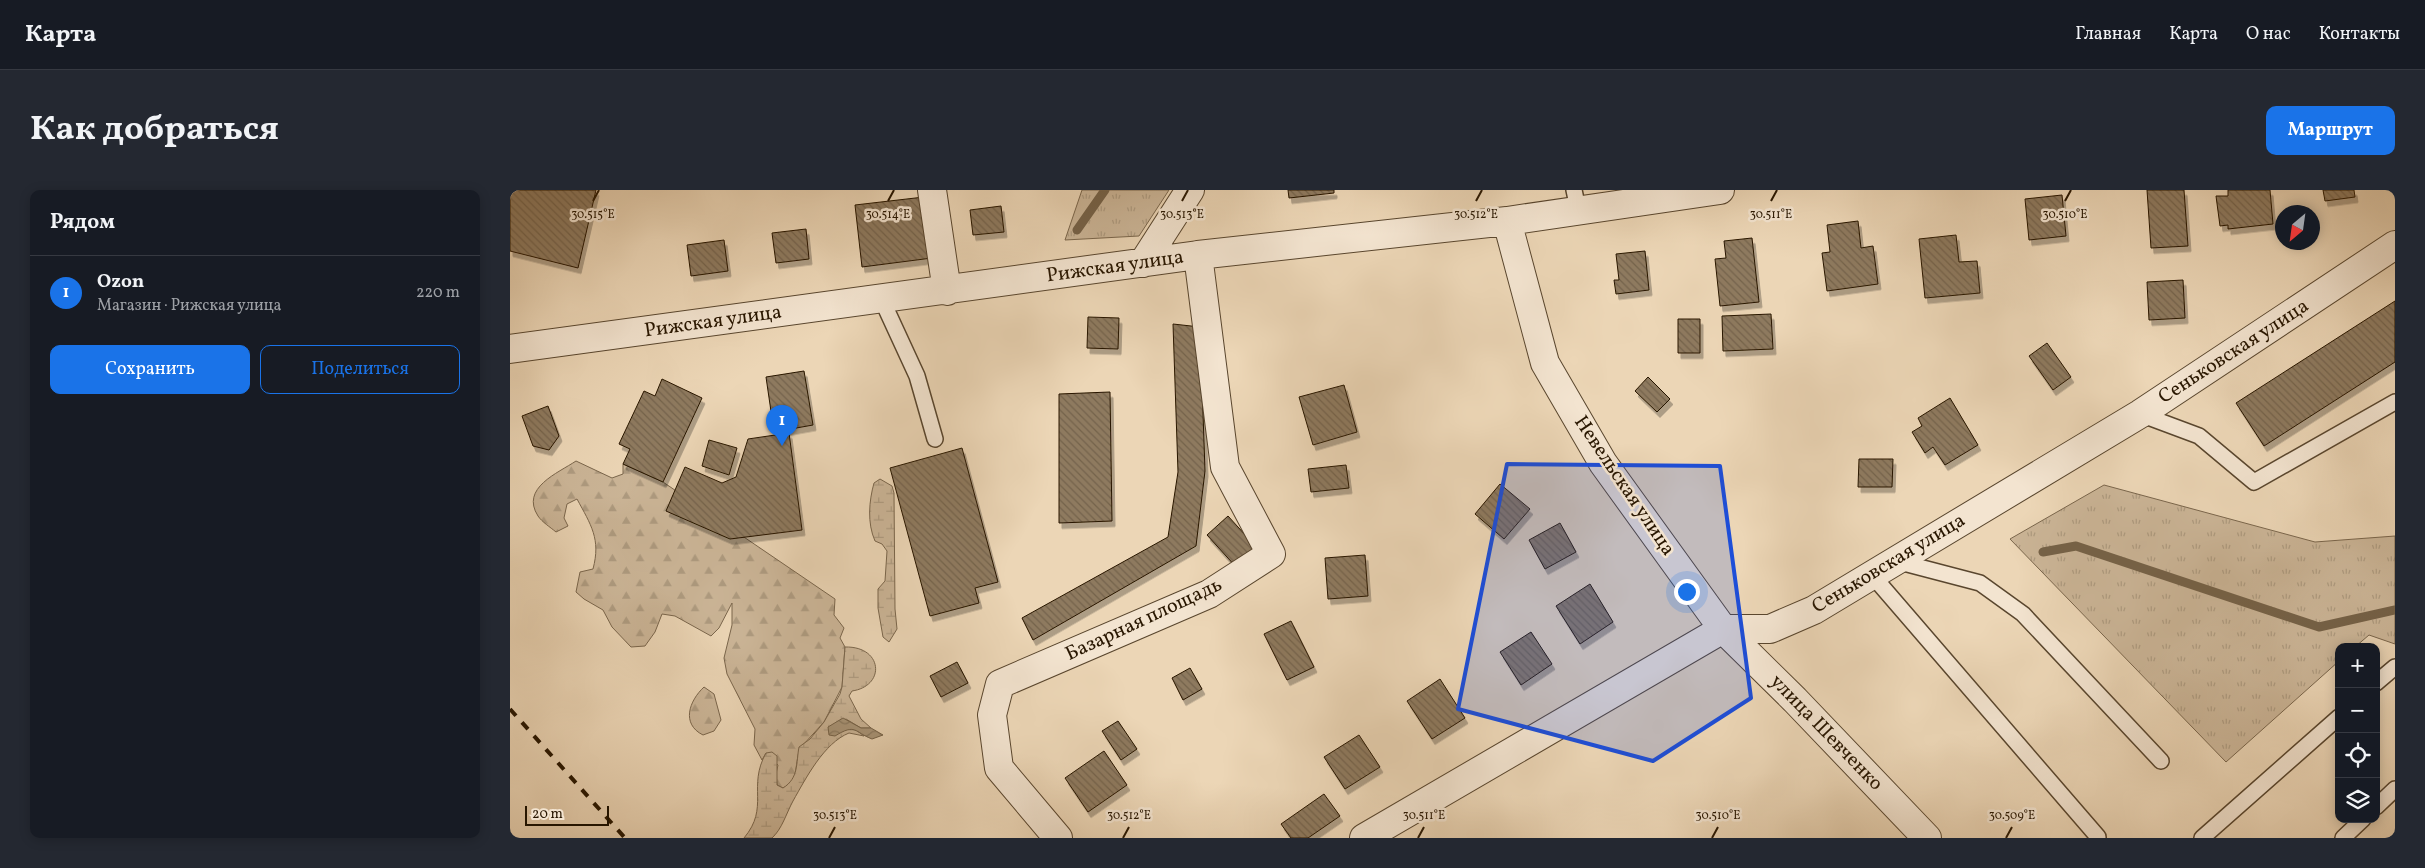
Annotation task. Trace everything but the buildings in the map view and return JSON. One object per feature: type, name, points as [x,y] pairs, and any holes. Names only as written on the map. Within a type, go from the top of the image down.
[{"type":"street","points":[[932,190],[947,291]]},
{"type":"street","points":[[1143,263],[1190,190]]},
{"type":"street","name":"Рижская улица","points":[[510,349],[882,300],[1198,255],[1507,221],[1576,199],[1720,190]]},
{"type":"street","name":"Невельская улица","points":[[1507,221],[1545,362],[1603,463],[1723,629]]},
{"type":"street","name":"Сеньковская улица","points":[[1723,629],[1770,629],[1814,610],[2140,414],[2395,245]]},
{"type":"street","name":"Базарная площадь","points":[[1058,838],[999,768],[992,715],[1000,684],[1209,594],[1271,554],[1225,467],[1198,255]]},
{"type":"street","points":[[1369,837],[1723,629]]},
{"type":"street","name":"улица Шевченко","points":[[1723,629],[1795,700],[1927,838]]},
{"type":"lane","points":[[882,300],[917,376],[935,439]]},
{"type":"lane","points":[[2140,414],[2199,436],[2254,482],[2395,402]]},
{"type":"lane","points":[[1895,561],[1980,583],[2023,614],[2161,761]]},
{"type":"lane","points":[[1872,574],[2098,837]]},
{"type":"lane","points":[[2380,680],[2395,667]]},
{"type":"lane","points":[[2202,838],[2335,721]]},
{"type":"lane","points":[[2380,802],[2395,789]]},
{"type":"lane","points":[[2342,838],[2359,823]]},
{"type":"highlighted area","points":[[1507,464],[1720,466],[1751,698],[1653,761],[1458,709]]},
{"type":"green space","points":[[1082,190],[1169,190],[1139,236],[1065,240]]},
{"type":"green space","points":[[576,461],[612,478],[623,474],[623,464],[663,482],[835,599],[834,615],[844,628],[840,638],[845,647],[842,687],[824,722],[803,745],[798,755],[795,775],[790,784],[783,788],[777,785],[776,774],[778,765],[766,753],[762,760],[754,745],[755,729],[727,674],[724,658],[732,625],[732,603],[719,628],[711,636],[675,616],[662,614],[655,632],[645,646],[631,647],[612,627],[603,610],[576,592],[580,572],[593,569],[595,558],[595,541],[587,517],[577,499],[567,504],[564,518],[568,526],[556,532],[538,516],[534,506],[534,497],[537,489],[551,476]]},
{"type":"green space","points":[[880,479],[892,486],[894,493],[895,609],[897,629],[889,642],[883,637],[878,608],[878,589],[885,581],[887,551],[882,544],[875,541],[870,519],[870,505],[874,483]]},
{"type":"green space","points":[[2104,485],[2315,542],[2395,536],[2395,644],[2369,635],[2360,643],[2335,643],[2335,665],[2226,762],[2010,539]]},
{"type":"green space","points":[[845,647],[858,648],[867,653],[873,659],[876,667],[875,675],[871,682],[863,688],[852,691],[849,696],[861,719],[871,728],[861,728],[846,719],[835,725],[856,730],[864,736],[849,733],[840,738],[824,753],[816,762],[781,826],[772,838],[744,838],[752,827],[756,816],[758,776],[766,753],[772,752],[777,756],[777,785],[783,788],[792,780],[794,775],[799,747],[810,739],[824,722],[840,694]]},
{"type":"green space","points":[[704,687],[714,694],[721,720],[714,731],[703,735],[692,725],[690,712],[694,699]]},
{"type":"water","points":[[843,718],[861,728],[871,728],[883,735],[872,739],[851,729],[835,736],[829,735],[828,727]]},
{"type":"waterway","points":[[1077,230],[1105,190]]},
{"type":"waterway","points":[[2043,552],[2076,546],[2319,627],[2395,610]]},
{"type":"railway","points":[[510,709],[625,838]]},
{"type":"place","name":"Ozon","points":[[782,446]]}]
